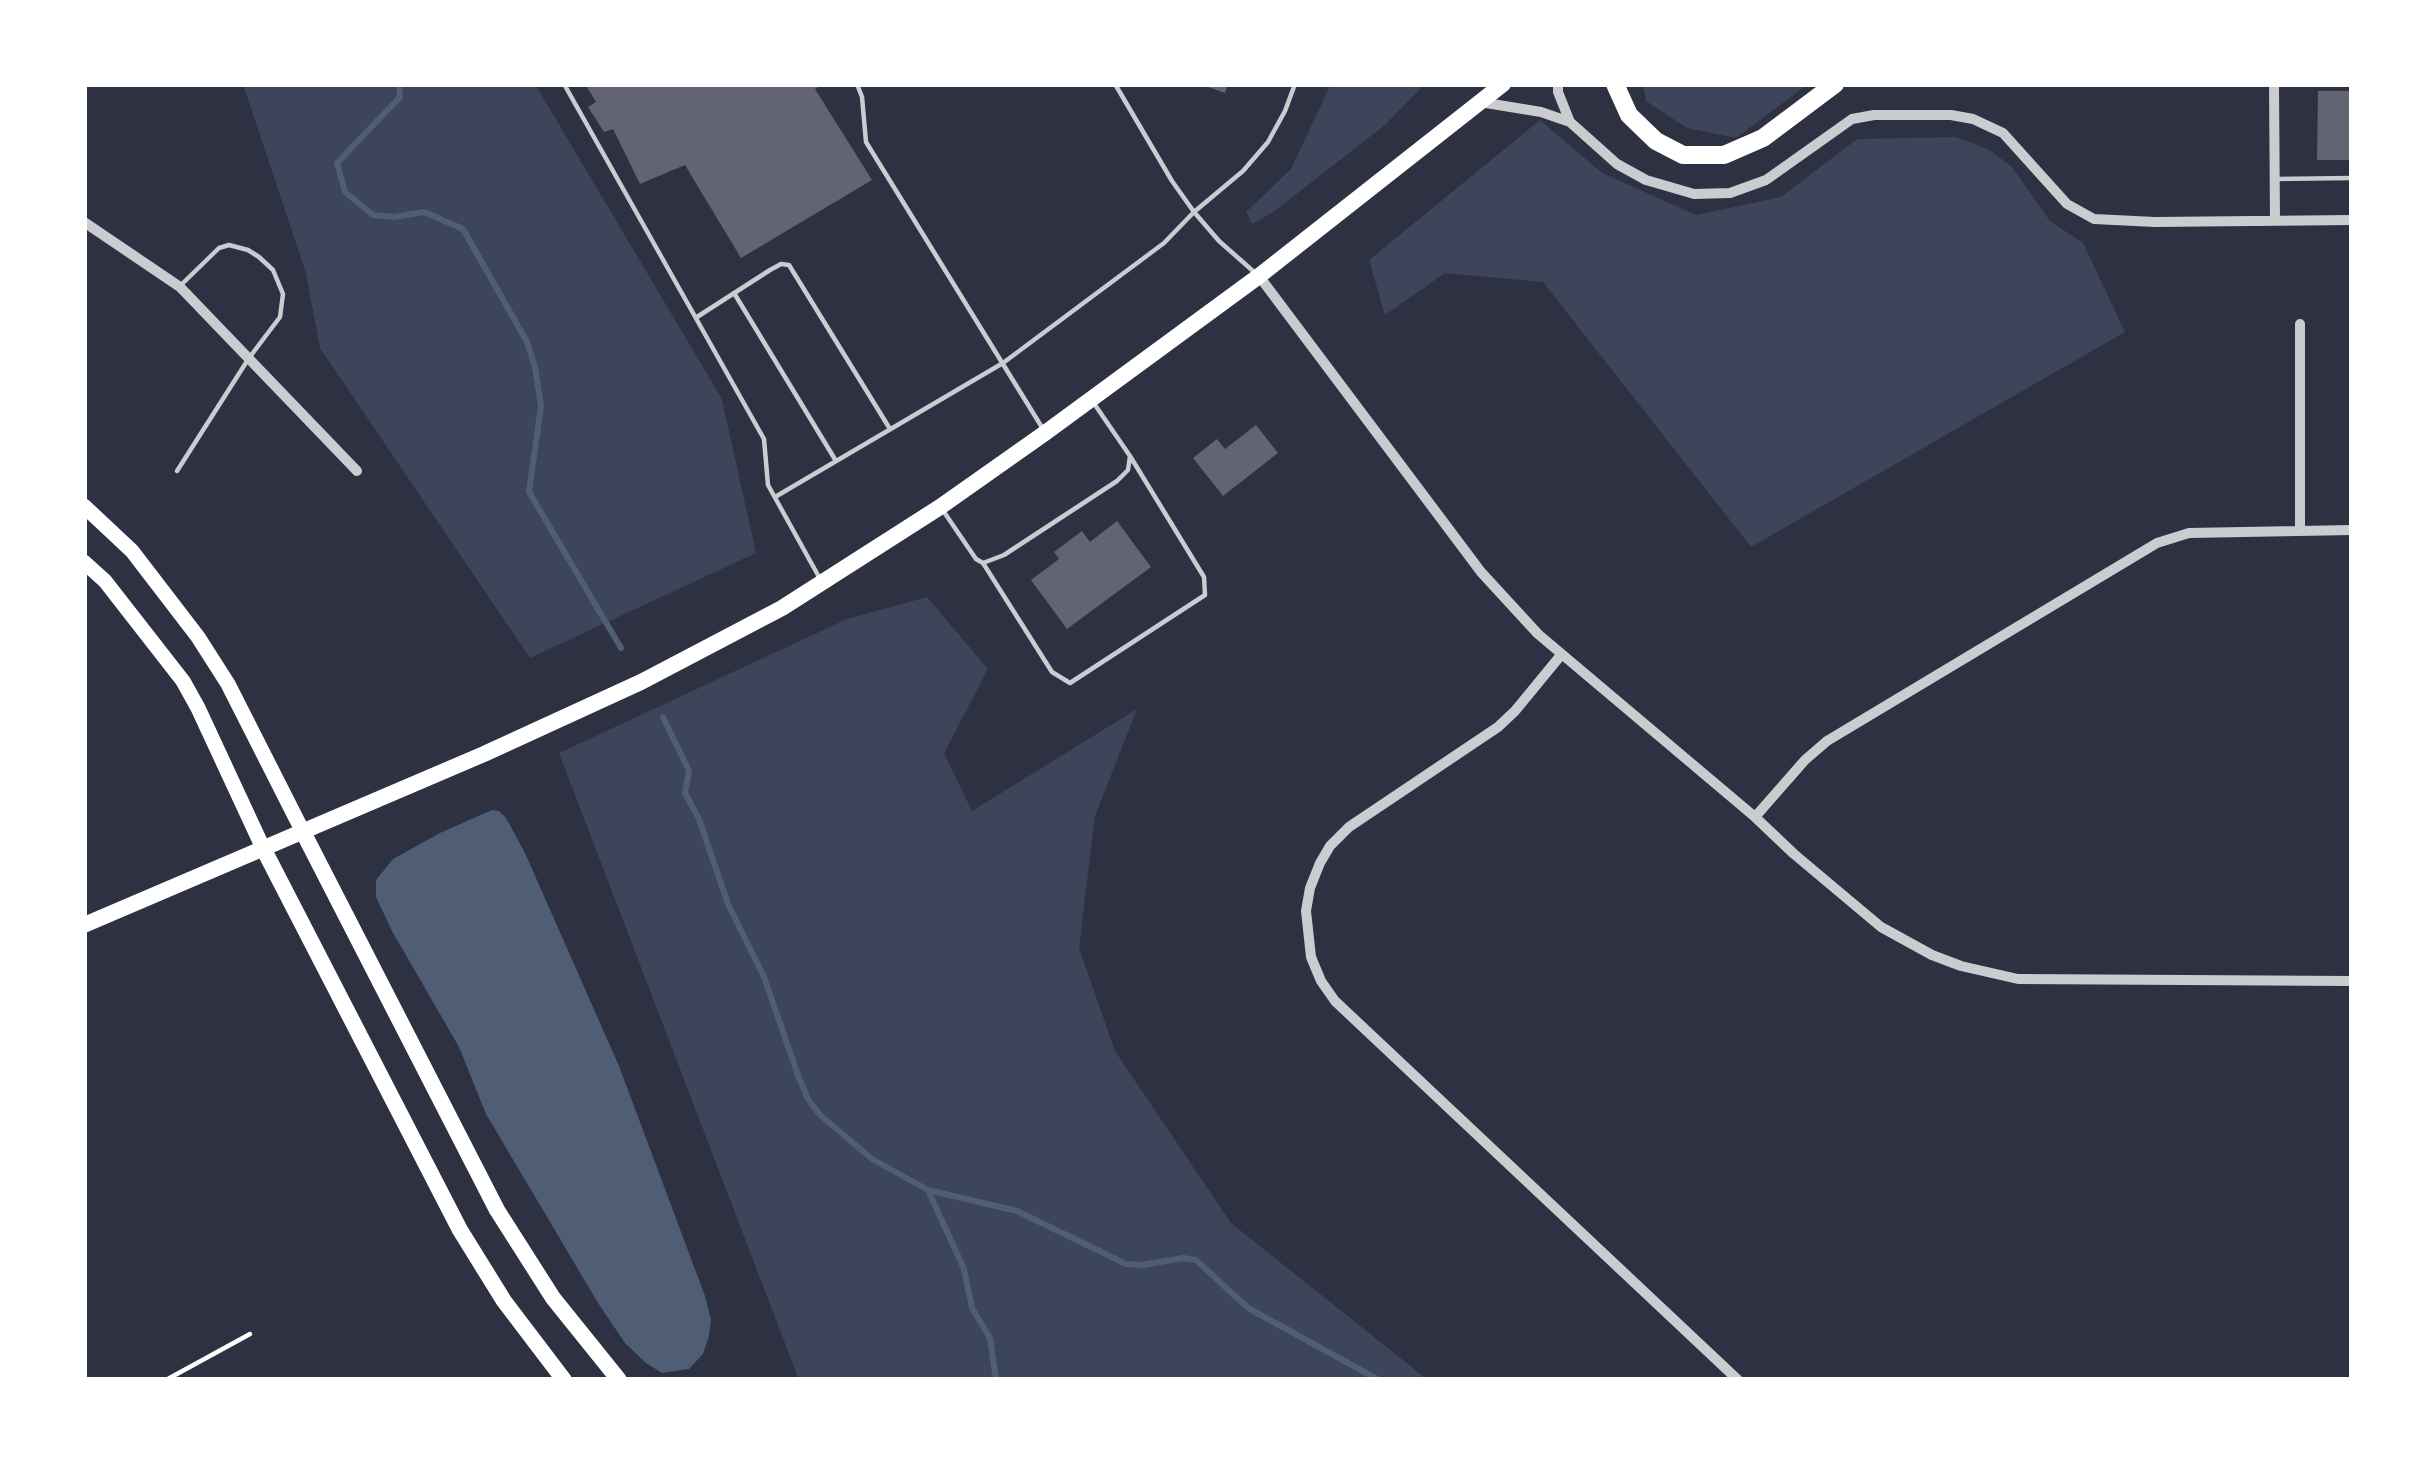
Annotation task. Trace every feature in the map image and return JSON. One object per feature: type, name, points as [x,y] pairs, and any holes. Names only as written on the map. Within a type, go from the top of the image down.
[{"type":"highway","points":[[1615,84],[1629,115],[1656,141],[1683,155],[1724,155],[1763,138],[1835,84]]},
{"type":"main road","points":[[84,925],[641,682],[823,583],[940,507],[1259,276],[1503,84]]},
{"type":"main road","points":[[84,506],[132,551],[229,684],[497,1210],[553,1298],[619,1380]]},
{"type":"main road","points":[[84,562],[105,581],[183,681],[263,848],[460,1230],[511,1311],[564,1380]]},
{"type":"street","points":[[1558,84],[1570,122]]},
{"type":"street","points":[[2275,84],[2276,221]]},
{"type":"street","points":[[1480,103],[1541,112],[1570,122],[1617,164],[1674,190],[1730,193],[1766,180],[1852,119],[1951,115],[2003,133],[2067,204],[2094,219],[2352,220]]},
{"type":"street","points":[[84,222],[180,287],[358,471]]},
{"type":"street","points":[[1259,276],[1481,572],[1538,634],[1881,927],[1961,966],[2018,979],[2352,982]]},
{"type":"street","points":[[2300,324],[2300,529]]},
{"type":"street","points":[[1755,817],[1827,741],[2157,543],[2189,533],[2352,530]]},
{"type":"street","points":[[1561,655],[1498,728],[1349,826],[1330,846],[1310,888],[1305,926],[1311,957],[1335,1001],[1738,1380]]},
{"type":"lane","points":[[564,84],[764,440],[768,485],[823,583]]},
{"type":"lane","points":[[857,84],[866,142],[1045,433]]},
{"type":"lane","points":[[1126,84],[1116,86],[1172,181],[1219,241],[1259,276]]},
{"type":"lane","points":[[775,497],[1003,363],[1164,243],[1268,142],[1295,84]]},
{"type":"lane","points":[[2275,179],[2352,178]]},
{"type":"lane","points":[[177,471],[280,317],[283,294],[273,270],[248,250],[230,244],[219,248],[180,287]]},
{"type":"lane","points":[[697,317],[770,270],[789,265],[890,429]]},
{"type":"lane","points":[[734,293],[836,461]]},
{"type":"lane","points":[[940,507],[983,563],[1052,672],[1070,683],[1205,595],[1204,577],[1091,399]]},
{"type":"lane","points":[[983,563],[1004,555],[1117,481],[1128,470],[1130,456]]},
{"type":"path","points":[[166,1380],[250,1334]]},
{"type":"shaded area","points":[[243,84],[535,84],[722,399],[756,553],[530,658],[320,348],[306,273]]},
{"type":"shaded area","points":[[1331,84],[1425,84],[1385,125],[1252,224],[1246,212],[1291,169]]},
{"type":"shaded area","points":[[1643,84],[1808,84],[1736,138],[1687,128],[1646,101]]},
{"type":"shaded area","points":[[1540,120],[1602,173],[1696,215],[1781,197],[1857,139],[1956,137],[1988,149],[2012,167],[2050,221],[2083,243],[2125,332],[1751,547],[1543,282],[1445,273],[1385,315],[1369,260]]},
{"type":"shaded area","points":[[927,597],[988,669],[944,753],[972,811],[1137,709],[1095,816],[1079,948],[1115,1051],[1231,1223],[1428,1380],[799,1380],[559,753],[847,619]]},
{"type":"shaded area","points":[[492,810],[506,818],[525,853],[619,1066],[705,1296],[709,1336],[703,1354],[689,1369],[662,1373],[646,1363],[625,1343],[598,1303],[486,1114],[459,1047],[376,897],[376,880],[393,859]]},
{"type":"building","points":[[585,84],[824,84],[815,89],[872,180],[741,258],[685,165],[640,184],[613,129],[604,132],[588,107],[596,102]]},
{"type":"building","points":[[1200,84],[1228,84],[1225,93]]},
{"type":"building","points":[[2318,91],[2352,91],[2352,160],[2317,160]]},
{"type":"building","points":[[1256,425],[1278,453],[1223,496],[1193,458],[1217,439],[1225,449]]},
{"type":"building","points":[[1117,521],[1151,567],[1067,629],[1031,580],[1059,559],[1054,552],[1082,531],[1090,542]]},
{"type":"waterway","points":[[399,84],[400,97],[337,163],[345,192],[373,215],[424,212],[463,229],[527,342],[535,367],[541,406],[529,492],[621,648]]},
{"type":"waterway","points":[[663,717],[689,771],[685,793],[699,819],[728,904],[764,977],[808,1099],[820,1115],[872,1159],[928,1190],[1017,1211],[1126,1264],[1196,1260],[1248,1308],[1379,1380]]},
{"type":"waterway","points":[[928,1190],[964,1269],[972,1308],[990,1338],[996,1380]]}]
